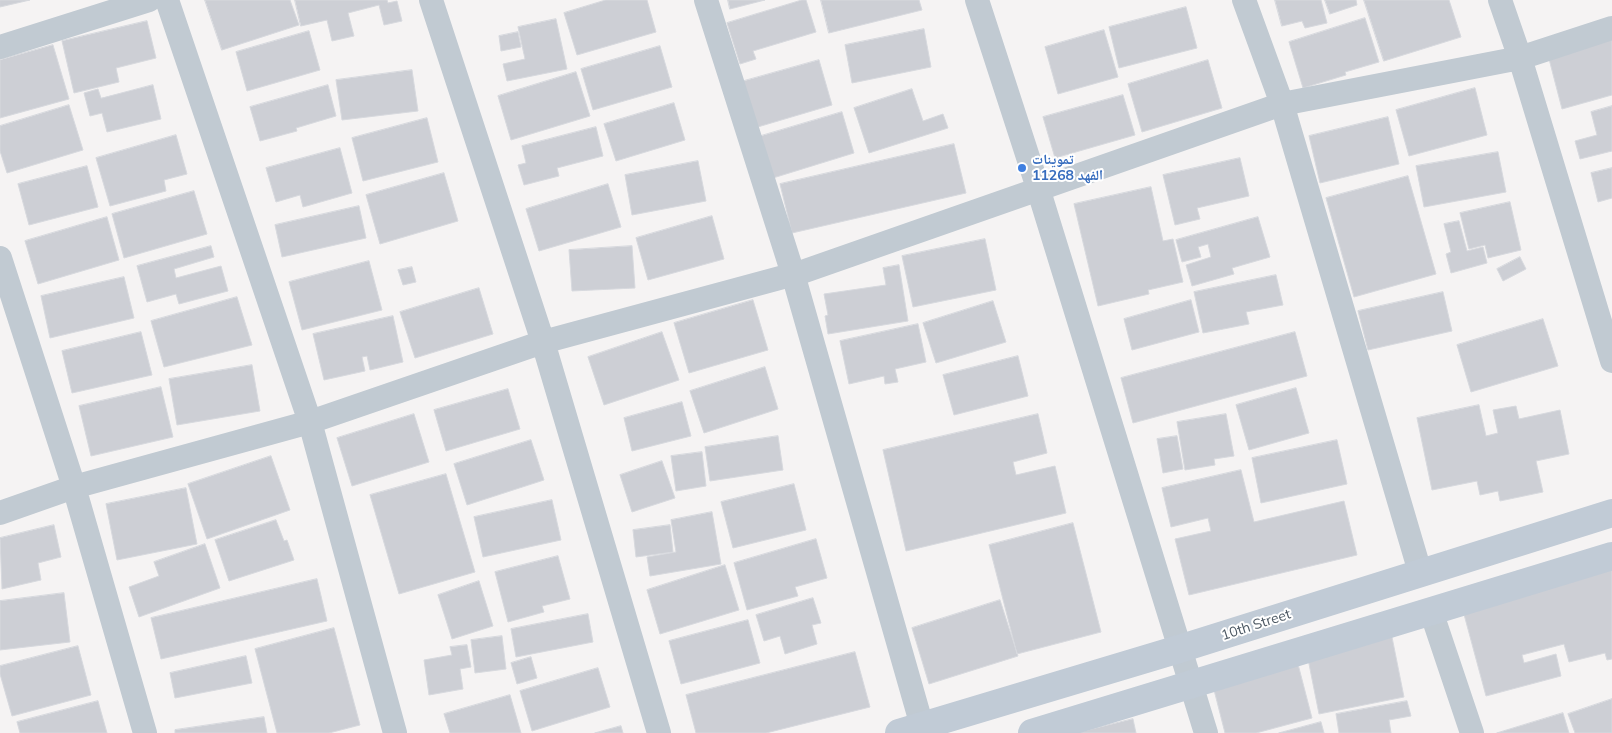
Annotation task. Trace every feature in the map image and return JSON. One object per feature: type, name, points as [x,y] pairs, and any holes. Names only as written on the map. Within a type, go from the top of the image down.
[{"type":"street","points":[[0,47],[149,0]]},
{"type":"street","points":[[167,0],[310,422],[394,733]]},
{"type":"street","points":[[431,0],[543,342],[659,733]]},
{"type":"street","points":[[706,0],[793,274],[911,730]]},
{"type":"street","points":[[977,0],[1038,188],[1206,733]]},
{"type":"street","points":[[1244,0],[1282,104],[1420,572]]},
{"type":"street","points":[[1500,0],[1520,58],[1612,361]]},
{"type":"street","points":[[0,513],[74,487],[310,422],[543,342],[793,274],[1282,104],[1520,58],[1612,28]]},
{"type":"street","points":[[0,258],[74,487],[145,733]]},
{"type":"street","name":"10th Street","points":[[911,730],[1179,649],[1420,572],[1612,514]]},
{"type":"street","points":[[1032,733],[1612,556]]},
{"type":"street","points":[[1430,611],[1472,733]]},
{"type":"building","points":[[0,0],[30,0],[0,7]]},
{"type":"building","points":[[205,0],[290,0],[299,25],[222,50]]},
{"type":"building","points":[[295,0],[387,0],[388,3],[397,1],[402,21],[384,25],[379,5],[348,13],[354,36],[332,41],[327,20],[301,26]]},
{"type":"building","points":[[606,0],[647,0],[656,32],[577,55],[564,13]]},
{"type":"building","points":[[728,0],[765,0],[730,9]]},
{"type":"building","points":[[806,0],[816,32],[753,51],[756,59],[740,64],[727,23]]},
{"type":"building","points":[[821,0],[919,0],[922,10],[829,33]]},
{"type":"building","points":[[1275,0],[1321,0],[1327,23],[1305,28],[1302,21],[1282,26]]},
{"type":"building","points":[[1325,0],[1356,0],[1357,5],[1330,14]]},
{"type":"building","points":[[1364,0],[1449,0],[1461,37],[1384,61]]},
{"type":"building","points":[[1186,7],[1197,48],[1119,68],[1109,27]]},
{"type":"building","points":[[1365,18],[1379,62],[1345,72],[1346,75],[1303,88],[1289,42]]},
{"type":"building","points":[[556,19],[567,69],[507,81],[503,64],[525,59],[518,27]]},
{"type":"building","points":[[147,21],[156,58],[116,68],[119,82],[74,93],[62,41]]},
{"type":"building","points":[[924,29],[931,67],[852,83],[845,45]]},
{"type":"building","points":[[1104,30],[1118,77],[1058,94],[1045,47]]},
{"type":"building","points":[[309,31],[320,70],[247,91],[236,52]]},
{"type":"building","points":[[518,32],[521,47],[501,51],[499,36]]},
{"type":"building","points":[[1612,38],[1612,95],[1562,109],[1548,55]]},
{"type":"building","points":[[53,45],[69,99],[0,118],[0,60]]},
{"type":"building","points":[[660,46],[672,87],[593,110],[581,69]]},
{"type":"building","points":[[819,60],[832,105],[751,129],[737,83]]},
{"type":"building","points":[[1208,60],[1222,108],[1142,132],[1128,84]]},
{"type":"building","points":[[412,70],[418,111],[342,120],[336,80]]},
{"type":"building","points":[[576,72],[590,116],[511,140],[498,96]]},
{"type":"building","points":[[153,85],[161,119],[107,132],[102,113],[90,116],[84,93],[98,89],[101,98]]},
{"type":"building","points":[[328,85],[336,116],[296,128],[297,131],[260,141],[250,107]]},
{"type":"building","points":[[1475,88],[1487,135],[1409,156],[1396,110]]},
{"type":"building","points":[[912,89],[923,121],[943,114],[948,128],[869,153],[854,108]]},
{"type":"building","points":[[1123,95],[1135,135],[1055,158],[1043,117]]},
{"type":"building","points":[[674,103],[685,140],[616,161],[604,124]]},
{"type":"building","points":[[69,105],[83,150],[7,173],[0,151],[0,126]]},
{"type":"building","points":[[1612,106],[1612,151],[1580,159],[1575,141],[1597,135],[1591,112]]},
{"type":"building","points":[[842,112],[854,153],[773,178],[761,136]]},
{"type":"building","points":[[1388,117],[1399,164],[1320,183],[1309,136]]},
{"type":"building","points":[[427,118],[438,162],[363,181],[352,138]]},
{"type":"building","points":[[596,127],[603,156],[557,168],[559,176],[524,185],[518,165],[526,163],[522,146]]},
{"type":"building","points":[[176,135],[187,174],[164,180],[166,191],[110,206],[96,158]]},
{"type":"building","points":[[954,144],[966,193],[792,233],[780,184]]},
{"type":"building","points":[[340,148],[352,193],[303,207],[300,195],[276,202],[266,168]]},
{"type":"building","points":[[1498,152],[1506,192],[1424,207],[1416,166]]},
{"type":"building","points":[[1240,158],[1249,196],[1197,208],[1200,219],[1175,225],[1163,175]]},
{"type":"building","points":[[698,161],[706,201],[632,215],[625,175]]},
{"type":"building","points":[[87,166],[98,207],[29,225],[18,184]]},
{"type":"building","points":[[1612,168],[1612,198],[1598,202],[1591,173]]},
{"type":"building","points":[[444,173],[458,221],[380,244],[366,195]]},
{"type":"building","points":[[1408,176],[1436,274],[1354,297],[1326,198]]},
{"type":"building","points":[[608,184],[621,227],[539,251],[526,209]]},
{"type":"building","points":[[1151,187],[1163,241],[1173,239],[1183,282],[1148,290],[1149,294],[1098,306],[1074,204]]},
{"type":"building","points":[[194,191],[207,234],[124,258],[112,214]]},
{"type":"building","points":[[1510,202],[1521,250],[1488,258],[1485,245],[1469,249],[1460,213]]},
{"type":"building","points":[[359,206],[366,238],[282,257],[275,225]]},
{"type":"building","points":[[712,216],[724,259],[648,280],[636,238]]},
{"type":"building","points":[[107,217],[119,260],[38,284],[25,241]]},
{"type":"building","points":[[1258,217],[1270,257],[1232,268],[1234,274],[1192,286],[1186,265],[1211,257],[1208,244],[1198,247],[1201,257],[1182,262],[1176,240]]},
{"type":"building","points":[[1459,221],[1467,251],[1483,247],[1487,263],[1451,273],[1446,254],[1451,252],[1444,224]]},
{"type":"building","points":[[985,239],[996,290],[913,307],[902,256]]},
{"type":"building","points":[[211,246],[214,257],[174,269],[176,278],[221,266],[228,291],[179,304],[176,294],[147,302],[137,266]]},
{"type":"building","points":[[632,246],[635,288],[572,291],[569,250]]},
{"type":"building","points":[[1520,257],[1526,269],[1503,281],[1497,269]]},
{"type":"building","points":[[369,261],[382,310],[302,330],[289,282]]},
{"type":"building","points":[[899,265],[908,321],[828,334],[825,316],[828,315],[824,294],[886,285],[883,268]]},
{"type":"building","points":[[412,267],[416,282],[403,285],[398,270]]},
{"type":"building","points":[[1276,275],[1283,305],[1246,312],[1249,324],[1203,333],[1194,292]]},
{"type":"building","points":[[124,277],[134,318],[50,338],[41,296]]},
{"type":"building","points":[[479,288],[493,334],[415,358],[400,312]]},
{"type":"building","points":[[1443,292],[1452,331],[1368,350],[1358,311]]},
{"type":"building","points":[[237,297],[252,345],[164,367],[151,321]]},
{"type":"building","points":[[753,300],[768,350],[689,373],[674,323]]},
{"type":"building","points":[[1191,300],[1199,332],[1132,350],[1124,319]]},
{"type":"building","points":[[993,301],[1006,342],[936,363],[923,323]]},
{"type":"building","points":[[393,316],[403,362],[370,370],[367,356],[362,357],[365,371],[324,380],[313,334]]},
{"type":"building","points":[[1543,319],[1558,366],[1471,392],[1457,345]]},
{"type":"building","points":[[918,324],[926,362],[895,369],[898,382],[885,384],[884,376],[849,384],[840,341]]},
{"type":"building","points":[[141,332],[152,375],[72,393],[62,351]]},
{"type":"building","points":[[662,332],[679,380],[604,405],[588,357]]},
{"type":"building","points":[[1295,332],[1307,376],[1133,423],[1121,378]]},
{"type":"building","points":[[1018,356],[1028,396],[954,415],[943,375]]},
{"type":"building","points":[[252,365],[260,411],[177,425],[169,379]]},
{"type":"building","points":[[765,367],[778,409],[704,433],[690,391]]},
{"type":"building","points":[[161,387],[173,437],[91,456],[79,406]]},
{"type":"building","points":[[1296,388],[1309,433],[1249,450],[1236,405]]},
{"type":"building","points":[[508,389],[520,429],[446,451],[434,410]]},
{"type":"building","points":[[682,402],[691,436],[632,451],[624,418]]},
{"type":"building","points":[[1479,405],[1486,436],[1498,433],[1493,410],[1516,406],[1519,419],[1560,410],[1569,454],[1536,461],[1543,492],[1500,501],[1498,491],[1480,495],[1477,481],[1432,490],[1417,418]]},
{"type":"building","points":[[414,414],[429,462],[352,486],[337,438]]},
{"type":"building","points":[[1038,414],[1047,453],[1013,462],[1016,475],[1055,466],[1066,513],[906,551],[883,450]]},
{"type":"building","points":[[1226,414],[1234,456],[1214,459],[1215,465],[1185,470],[1177,422]]},
{"type":"building","points":[[778,436],[783,470],[710,481],[705,447]]},
{"type":"building","points":[[1177,436],[1183,469],[1163,473],[1157,439]]},
{"type":"building","points":[[531,440],[544,480],[467,505],[454,464]]},
{"type":"building","points":[[1337,440],[1347,484],[1261,503],[1252,458]]},
{"type":"building","points":[[702,452],[706,486],[676,491],[671,456]]},
{"type":"building","points":[[271,456],[290,510],[207,539],[188,484]]},
{"type":"building","points":[[662,461],[675,498],[632,512],[620,475]]},
{"type":"building","points":[[1241,470],[1254,522],[1344,501],[1357,555],[1189,595],[1175,539],[1211,531],[1208,518],[1171,527],[1162,488]]},
{"type":"building","points":[[446,474],[475,572],[399,594],[370,495]]},
{"type":"building","points":[[794,484],[806,530],[733,548],[721,502]]},
{"type":"building","points":[[186,488],[197,544],[117,560],[106,504]]},
{"type":"building","points":[[552,500],[561,540],[483,557],[474,517]]},
{"type":"building","points":[[712,512],[721,564],[650,576],[647,557],[676,552],[671,520]]},
{"type":"building","points":[[276,520],[284,541],[287,540],[294,560],[229,581],[215,540]]},
{"type":"building","points":[[1073,523],[1101,632],[1017,654],[989,545]]},
{"type":"building","points":[[54,525],[61,557],[38,563],[41,580],[2,589],[0,538]]},
{"type":"building","points":[[670,525],[673,552],[636,557],[633,530]]},
{"type":"building","points":[[816,539],[827,578],[795,587],[798,596],[747,610],[734,563]]},
{"type":"building","points":[[205,544],[220,588],[139,617],[129,587],[159,576],[154,562]]},
{"type":"building","points":[[558,556],[570,599],[542,606],[544,612],[508,622],[495,572]]},
{"type":"building","points":[[725,565],[739,610],[660,634],[647,590]]},
{"type":"building","points":[[1612,567],[1612,659],[1607,660],[1605,653],[1569,662],[1564,644],[1522,655],[1524,663],[1556,654],[1561,676],[1486,696],[1462,607]]},
{"type":"building","points":[[317,579],[327,621],[161,659],[151,618]]},
{"type":"building","points":[[479,581],[493,626],[452,639],[438,595]]},
{"type":"building","points":[[64,593],[70,642],[0,650],[0,601]]},
{"type":"building","points":[[813,598],[821,623],[812,625],[817,644],[785,654],[780,636],[764,641],[756,615]]},
{"type":"building","points":[[1000,600],[1018,656],[929,684],[912,628]]},
{"type":"building","points":[[588,614],[593,642],[516,657],[511,629]]},
{"type":"building","points":[[748,620],[760,663],[681,684],[669,641]]},
{"type":"building","points":[[334,628],[360,725],[329,733],[277,733],[255,649]]},
{"type":"building","points":[[502,636],[506,669],[475,673],[471,640]]},
{"type":"building","points":[[1392,637],[1404,697],[1319,714],[1307,654]]},
{"type":"building","points":[[467,645],[471,667],[460,669],[463,689],[429,695],[424,660],[452,655],[450,647]]},
{"type":"building","points":[[78,646],[91,695],[12,716],[0,674],[0,666]]},
{"type":"building","points":[[855,652],[870,707],[766,733],[696,733],[686,695]]},
{"type":"building","points":[[246,656],[252,683],[175,698],[170,673]]},
{"type":"building","points":[[531,657],[537,678],[517,684],[511,663]]},
{"type":"building","points":[[1298,664],[1312,718],[1256,733],[1225,733],[1213,686]]},
{"type":"building","points":[[598,668],[610,707],[532,731],[520,691]]},
{"type":"building","points":[[510,695],[521,733],[450,733],[444,714]]},
{"type":"building","points":[[1612,699],[1612,733],[1575,733],[1568,714]]},
{"type":"building","points":[[98,701],[107,733],[20,733],[17,722]]},
{"type":"building","points":[[1407,701],[1411,716],[1389,720],[1391,733],[1339,733],[1336,714]]},
{"type":"building","points":[[1563,713],[1569,733],[1497,733]]},
{"type":"building","points":[[264,717],[267,733],[175,733],[175,730]]},
{"type":"building","points":[[1133,719],[1136,733],[1076,733]]},
{"type":"building","points":[[1321,722],[1324,733],[1279,733]]},
{"type":"building","points":[[621,726],[623,733],[595,733]]},
{"type":"place","name":"تموينات الفهد 11268","points":[[1022,168]]}]
